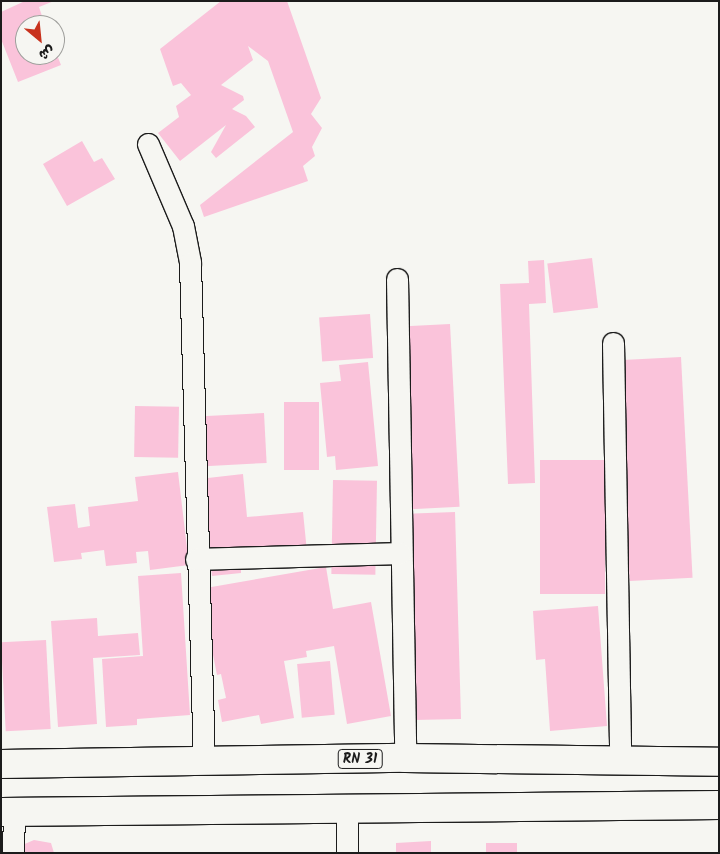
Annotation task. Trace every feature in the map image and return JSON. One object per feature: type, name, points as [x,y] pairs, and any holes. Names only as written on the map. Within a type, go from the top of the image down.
[{"type":"highway","name":"RN 31","points":[[1,764],[405,758],[719,762]]},
{"type":"highway","points":[[7,812],[347,806],[719,805]]},
{"type":"street","points":[[148,144],[183,226],[190,263],[196,559],[204,762]]},
{"type":"street","points":[[397,279],[400,553],[405,758]]},
{"type":"street","points":[[612,343],[620,762]]},
{"type":"street","points":[[196,559],[400,553]]},
{"type":"street","points":[[347,806],[347,853]]},
{"type":"street","points":[[7,812],[13,853]]},
{"type":"building","points":[[25,1],[54,1],[39,7],[42,15],[15,15],[15,65],[61,65],[18,82],[1,39],[1,12]]},
{"type":"building","points":[[221,1],[287,1],[321,98],[311,114],[322,128],[312,147],[315,156],[303,166],[308,181],[204,217],[200,205],[293,132],[268,61],[248,46],[253,60],[221,85],[243,96],[244,100],[232,109],[246,116],[255,127],[216,158],[211,152],[226,125],[180,161],[158,133],[179,117],[176,106],[191,95],[181,83],[173,86],[160,49]]},
{"type":"building","points":[[82,141],[94,162],[102,158],[115,179],[67,206],[43,164]]},
{"type":"building","points":[[592,258],[598,308],[553,313],[547,263]]},
{"type":"building","points":[[544,260],[546,303],[529,304],[535,483],[508,484],[500,284],[529,283],[528,261]]},
{"type":"building","points":[[370,314],[373,358],[322,361],[319,318]]},
{"type":"building","points":[[450,324],[460,507],[406,510],[396,327]]},
{"type":"building","points":[[681,357],[693,578],[630,581],[618,360]]},
{"type":"building","points":[[368,362],[378,466],[336,470],[335,456],[327,457],[320,383],[341,381],[339,365]]},
{"type":"building","points":[[284,402],[319,402],[319,470],[284,470]]},
{"type":"building","points":[[135,406],[179,407],[178,458],[134,457]]},
{"type":"building","points":[[264,413],[267,463],[205,466],[202,416]]},
{"type":"building","points":[[540,460],[605,460],[605,594],[540,594]]},
{"type":"building","points":[[178,472],[189,565],[150,570],[148,551],[136,552],[137,563],[106,566],[104,550],[81,553],[82,559],[54,562],[47,507],[75,504],[78,528],[90,526],[88,507],[138,501],[135,477]]},
{"type":"building","points":[[243,474],[247,517],[303,512],[308,562],[241,568],[241,573],[212,576],[199,479]]},
{"type":"building","points":[[333,480],[377,481],[375,575],[331,574]]},
{"type":"building","points":[[455,512],[461,719],[414,720],[400,514]]},
{"type":"building","points":[[326,567],[333,609],[371,602],[391,716],[347,724],[334,646],[306,651],[307,657],[284,661],[294,718],[261,724],[259,715],[222,722],[218,700],[226,698],[221,674],[217,675],[200,589]]},
{"type":"building","points":[[181,573],[190,715],[137,719],[137,725],[106,727],[102,659],[143,656],[138,576]]},
{"type":"building","points":[[598,606],[607,726],[550,731],[545,659],[536,660],[533,611]]},
{"type":"building","points":[[97,618],[98,636],[138,633],[140,655],[93,658],[97,724],[58,727],[51,621]]},
{"type":"building","points":[[46,640],[51,729],[6,731],[1,642]]},
{"type":"building","points":[[330,661],[335,715],[302,718],[297,664]]},
{"type":"building","points":[[34,840],[51,843],[54,853],[18,853],[20,846]]},
{"type":"building","points":[[431,841],[431,853],[396,853],[396,843]]},
{"type":"building","points":[[486,843],[517,843],[517,853],[486,853]]}]
